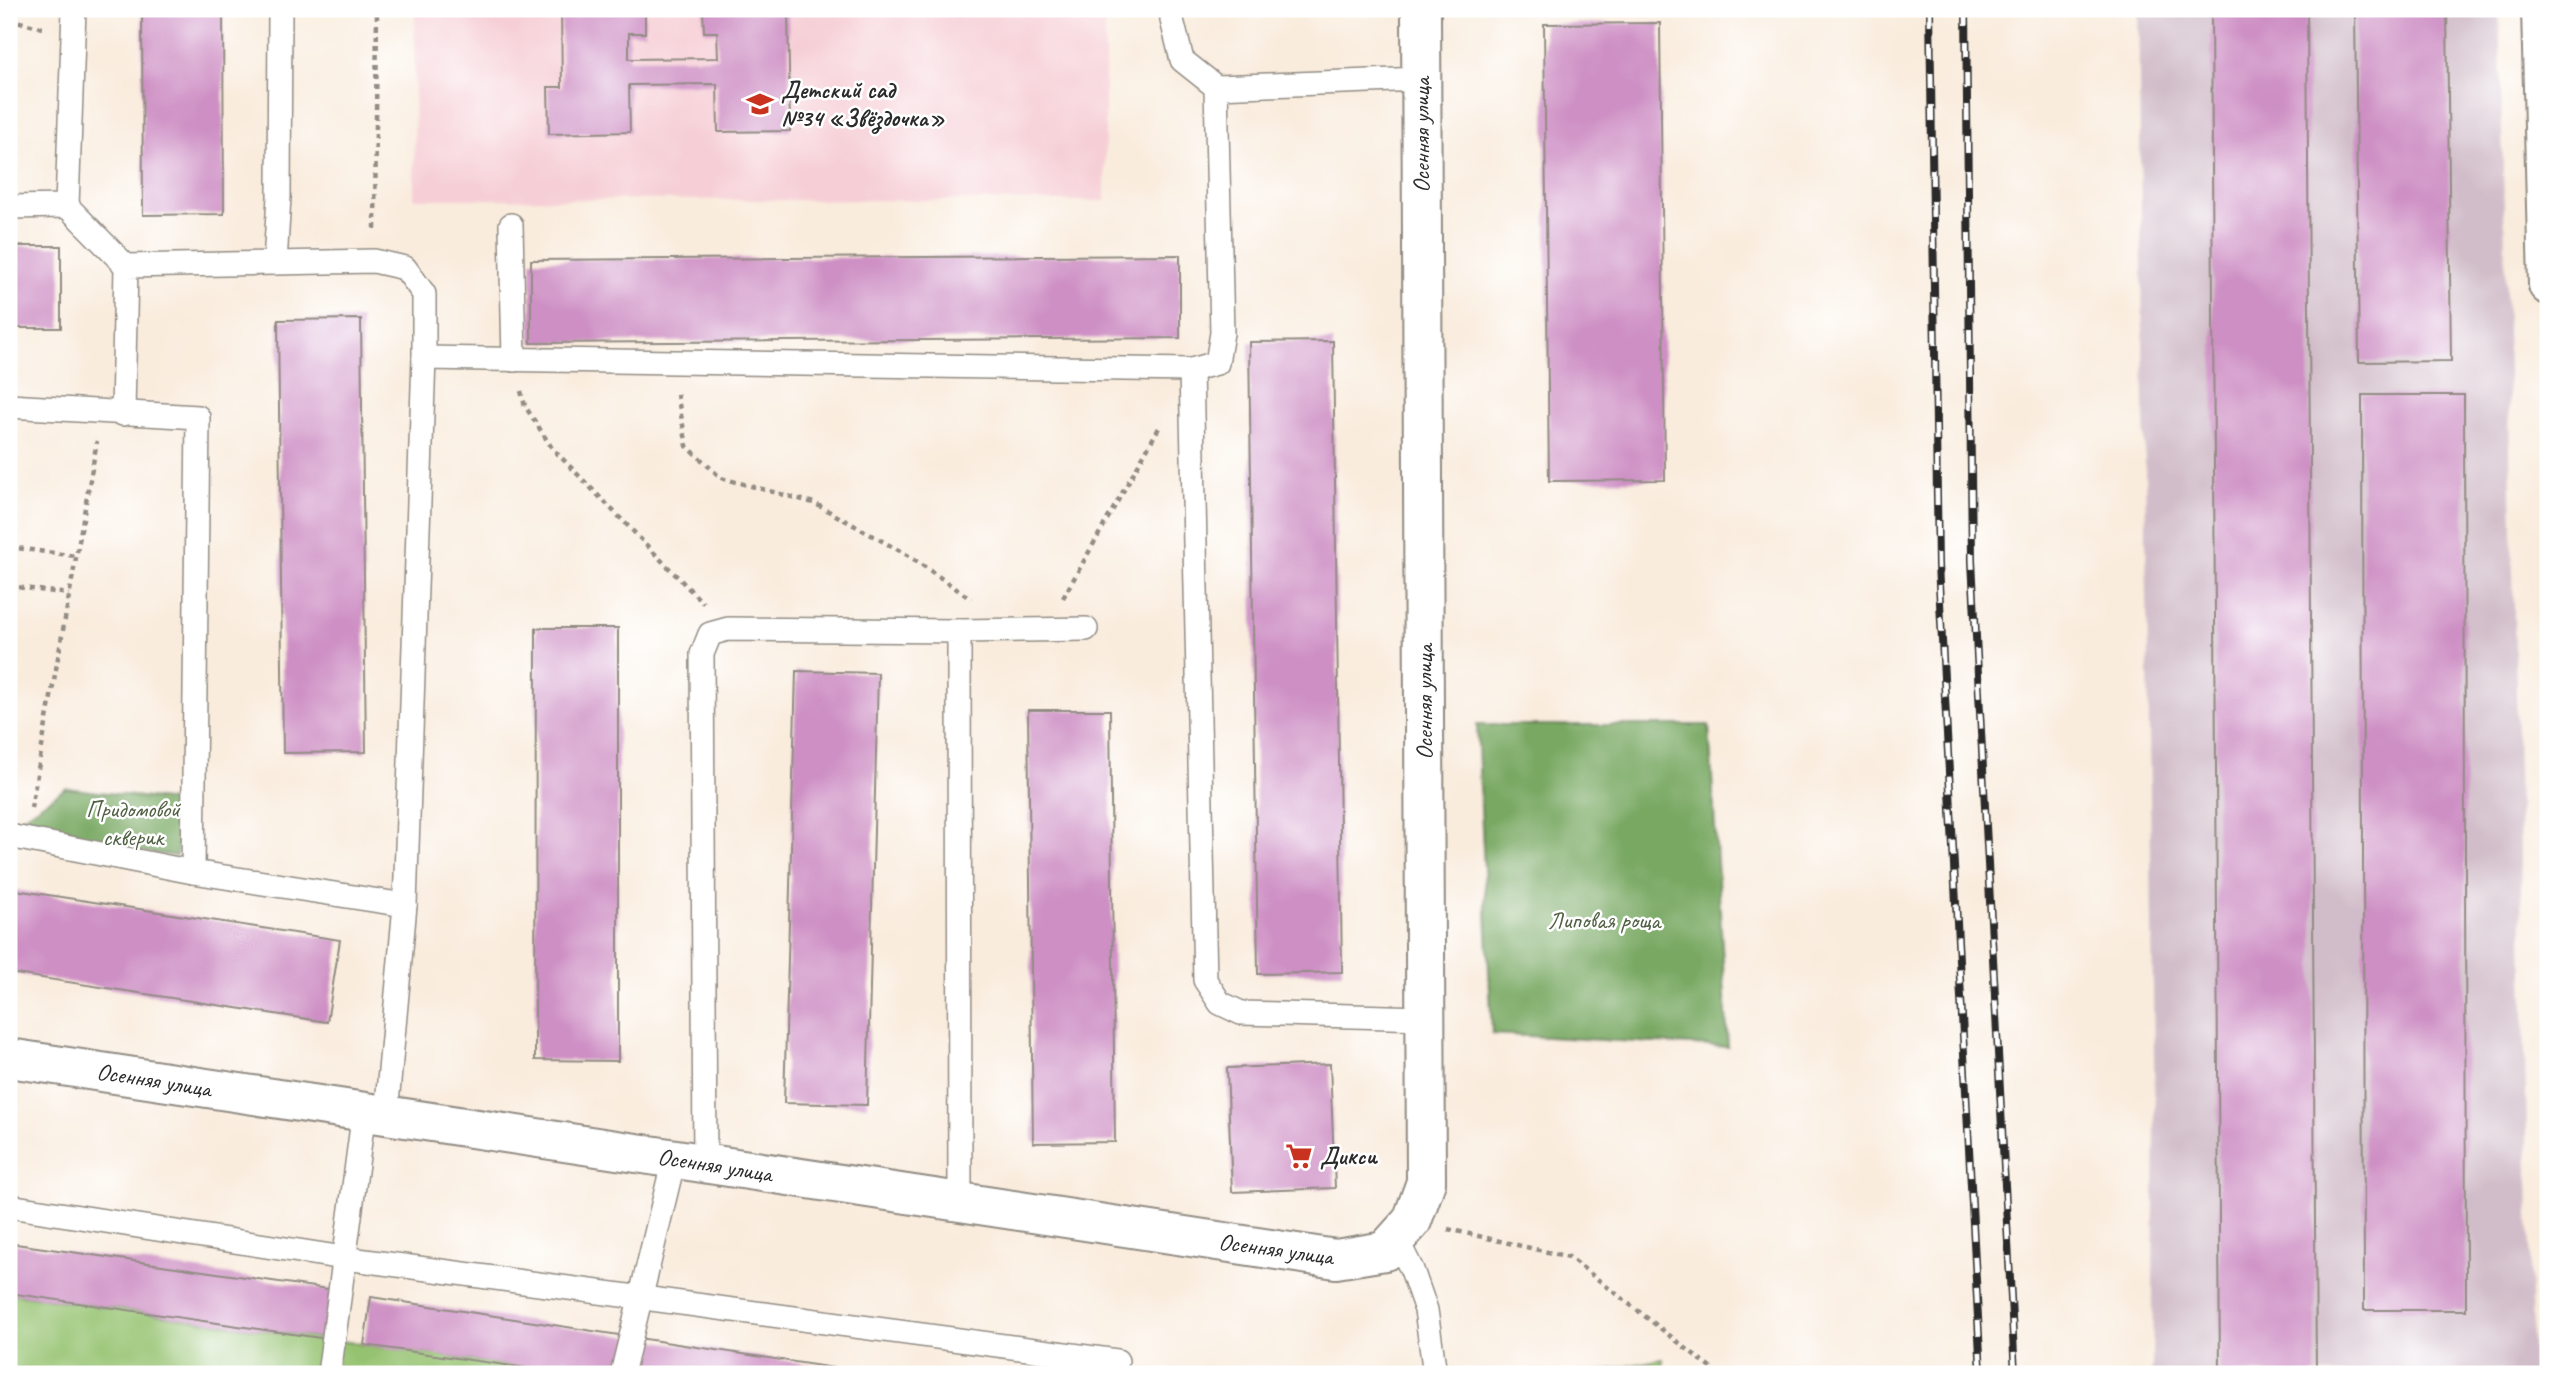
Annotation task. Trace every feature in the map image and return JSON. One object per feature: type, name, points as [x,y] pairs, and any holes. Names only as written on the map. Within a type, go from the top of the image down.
[{"type":"street","name":"Осенняя улица","points":[[9,1058],[1336,1259],[1385,1251],[1404,1229],[1426,1182],[1421,9]]},
{"type":"street","points":[[2541,9],[2548,285]]},
{"type":"lane","points":[[67,206],[74,9]]},
{"type":"lane","points":[[275,263],[279,197],[280,9]]},
{"type":"lane","points":[[1172,9],[1172,20],[1182,60],[1216,87],[1421,79]]},
{"type":"lane","points":[[425,358],[1191,370],[1217,363],[1222,333],[1216,87]]},
{"type":"lane","points":[[9,207],[67,206],[126,266],[374,261],[405,268],[424,293],[425,358],[405,905],[375,1113],[344,1258],[329,1374]]},
{"type":"lane","points":[[512,225],[514,360]]},
{"type":"lane","points":[[113,414],[126,266]]},
{"type":"lane","points":[[1191,370],[1205,980],[1220,1003],[1241,1013],[1425,1018]]},
{"type":"lane","points":[[9,407],[198,418],[193,872]]},
{"type":"lane","points":[[622,1374],[640,1299],[690,1161],[702,654],[710,634],[727,629],[1086,629]]},
{"type":"lane","points":[[959,631],[960,1202]]},
{"type":"lane","points":[[17,837],[193,872],[405,905]]},
{"type":"lane","points":[[9,1206],[344,1258],[1117,1361]]},
{"type":"lane","points":[[1404,1229],[1412,1270],[1426,1310],[1436,1374]]},
{"type":"path","points":[[374,261],[377,9]]},
{"type":"path","points":[[514,360],[525,406],[552,448],[727,629]]},
{"type":"path","points":[[674,362],[678,406],[687,446],[722,478],[814,503],[909,556],[1015,629]]},
{"type":"path","points":[[1046,629],[1191,370]]},
{"type":"path","points":[[17,837],[76,556],[113,414]]},
{"type":"path","points":[[9,547],[76,556]]},
{"type":"path","points":[[9,586],[69,594]]},
{"type":"path","points":[[1404,1229],[1569,1257],[1719,1374]]},
{"type":"shaded area","name":"Детский сад №34 «Звёздочка»","points":[[415,9],[1105,9],[1105,201],[414,199]]},
{"type":"shaded area","points":[[2138,9],[2499,9],[2533,1374],[2152,1374],[2155,1123]]},
{"type":"green space","name":"Липовая роща","points":[[1477,725],[1709,725],[1728,1047],[1492,1034]]},
{"type":"green space","name":"Придомовой скверик","points":[[66,788],[183,802],[176,856],[9,836],[9,826]]},
{"type":"green space","points":[[9,1293],[569,1374],[9,1374]]},
{"type":"green space","points":[[1663,1359],[1664,1374],[1588,1374]]},
{"type":"building","points":[[142,9],[223,9],[224,214],[143,215]]},
{"type":"building","points":[[561,9],[645,9],[645,33],[629,33],[629,59],[718,58],[717,32],[704,32],[703,9],[788,9],[790,131],[718,132],[717,84],[629,85],[630,132],[549,134],[548,87],[562,87]]},
{"type":"building","points":[[1217,9],[1291,9],[1291,13],[1217,13]]},
{"type":"building","points":[[2211,9],[2307,9],[2316,1374],[2220,1374]]},
{"type":"building","points":[[2355,9],[2447,9],[2451,361],[2359,362]]},
{"type":"building","points":[[1660,23],[1665,480],[1549,481],[1544,24]]},
{"type":"building","points":[[9,246],[61,246],[61,328],[9,328]]},
{"type":"building","points":[[1180,255],[1180,338],[531,343],[531,260]]},
{"type":"building","points":[[361,319],[366,752],[283,753],[278,320]]},
{"type":"building","points":[[1333,341],[1342,972],[1258,974],[1249,342]]},
{"type":"building","points":[[2362,395],[2464,395],[2466,1310],[2364,1310]]},
{"type":"building","points":[[536,628],[618,628],[618,1061],[535,1060]]},
{"type":"building","points":[[796,671],[878,673],[867,1105],[784,1103]]},
{"type":"building","points":[[1028,710],[1110,710],[1115,1142],[1033,1143]]},
{"type":"building","points":[[9,889],[340,940],[327,1022],[9,973]]},
{"type":"building","points":[[1330,1064],[1335,1188],[1232,1192],[1227,1068]]},
{"type":"building","points":[[9,1243],[335,1290],[328,1339],[9,1293]]},
{"type":"building","points":[[371,1297],[867,1374],[569,1374],[364,1345]]},
{"type":"railway","points":[[1930,9],[1938,565],[1981,1374]]},
{"type":"railway","points":[[1966,9],[1972,561],[2015,1374]]},
{"type":"place","name":"Детский сад №34 «Звёздочка»","points":[[760,104]]},
{"type":"place","name":"Дикси","points":[[1299,1156]]}]
